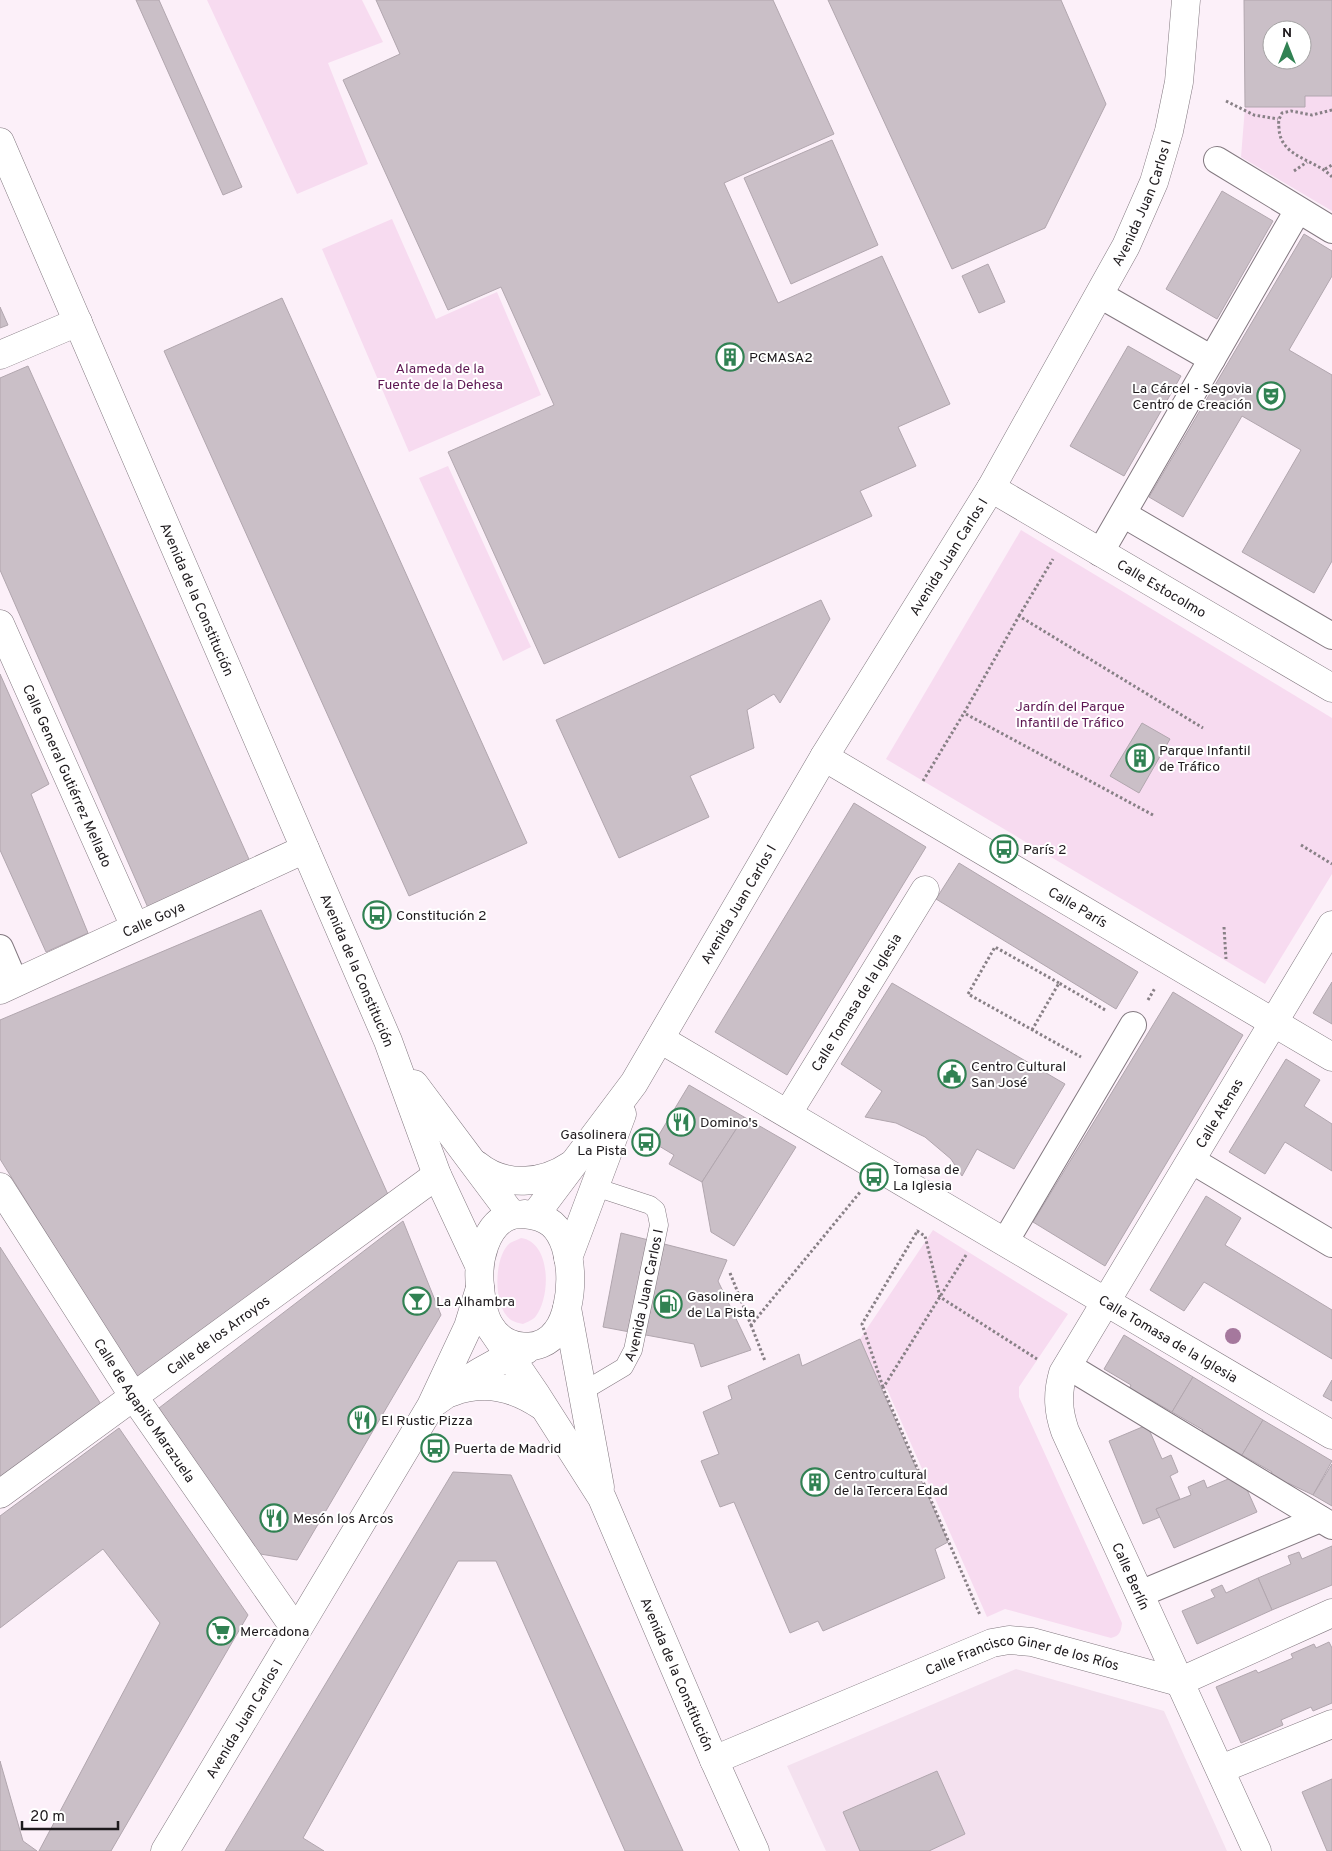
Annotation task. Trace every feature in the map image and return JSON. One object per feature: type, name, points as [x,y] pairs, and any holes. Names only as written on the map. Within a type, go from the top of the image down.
[{"type":"street","name":"Avenida Juan Carlos I","points":[[524,1216],[574,1162],[634,1084],[824,758],[991,488],[1100,295],[1140,216],[1154,182],[1169,131],[1181,64],[1186,0]]},
{"type":"street","name":"Avenida de la Constitución","points":[[0,142],[394,1057],[437,1175],[479,1277]]},
{"type":"street","points":[[1217,160],[1332,230]]},
{"type":"street","points":[[1100,553],[1298,210]]},
{"type":"street","points":[[1100,295],[1212,359]]},
{"type":"street","points":[[0,355],[78,322]]},
{"type":"street","name":"Calle Estocolmo","points":[[991,488],[1332,688]]},
{"type":"street","points":[[1123,514],[1332,636]]},
{"type":"street","name":"Calle General Gutiérrez Mellado","points":[[0,624],[136,927]]},
{"type":"street","name":"Calle París","points":[[824,758],[1332,1057]]},
{"type":"street","name":"Calle Goya","points":[[8,986],[305,849]]},
{"type":"street","name":"Calle Tomasa de la Iglesia","points":[[788,1113],[924,890]]},
{"type":"street","name":"Calle Atenas","points":[[1107,1302],[1332,925]]},
{"type":"street","points":[[0,948],[8,986]]},
{"type":"street","points":[[1005,1242],[1133,1025]]},
{"type":"street","name":"Calle Tomasa de la Iglesia","points":[[660,1038],[1332,1435]]},
{"type":"street","name":"Avenida de la Constitución","points":[[394,1057],[472,1162],[524,1216]]},
{"type":"street","name":"Avenida Juan Carlos I","points":[[568,1258],[634,1084]]},
{"type":"street","points":[[1191,1160],[1332,1244]]},
{"type":"street","points":[[472,1162],[486,1173],[502,1179],[521,1181],[538,1180],[558,1174],[574,1162]]},
{"type":"street","name":"Calle de los Arroyos","points":[[0,1494],[437,1175]]},
{"type":"street","name":"Calle de Agapito Marazuela","points":[[0,1187],[134,1397],[296,1630]]},
{"type":"street","points":[[524,1216],[551,1224],[563,1240],[568,1258],[570,1290],[567,1308],[563,1321],[555,1334],[535,1346],[508,1344],[490,1327],[483,1306],[479,1277],[491,1233],[501,1222],[524,1216]]},
{"type":"street","name":"Avenida Juan Carlos I","points":[[165,1851],[296,1630],[436,1401],[468,1327],[479,1277]]},
{"type":"street","name":"Calle Berlín","points":[[1107,1302],[1063,1373],[1059,1387],[1060,1416],[1257,1851]]},
{"type":"street","name":"Avenida de la Constitución","points":[[567,1308],[602,1498]]},
{"type":"street","name":"Avenida de la Constitución","points":[[490,1327],[602,1498],[755,1851]]},
{"type":"street","name":"Avenida Juan Carlos I","points":[[436,1401],[478,1372],[535,1346]]},
{"type":"street","points":[[1068,1366],[1326,1522]]},
{"type":"street","points":[[436,1401],[459,1390],[497,1387],[512,1389],[544,1407]]},
{"type":"street","points":[[1140,1594],[1326,1522]]},
{"type":"street","points":[[1180,1682],[1332,1613]]},
{"type":"street","name":"Calle Francisco Giner de los Ríos","points":[[714,1760],[992,1643],[1009,1640],[1032,1642],[1180,1682]]},
{"type":"street","points":[[1221,1769],[1332,1724]]},
{"type":"lane","name":"Avenida Juan Carlos I","points":[[582,1392],[624,1367],[633,1350],[659,1224],[656,1210],[650,1205],[595,1187]]},
{"type":"path","points":[[1226,101],[1254,114],[1278,119]]},
{"type":"path","points":[[1332,110],[1312,115],[1291,111],[1282,113],[1278,119],[1279,136],[1286,147],[1307,162],[1325,169],[1332,177]]},
{"type":"path","points":[[1325,169],[1332,165]]},
{"type":"path","points":[[908,807],[1068,534]]},
{"type":"path","points":[[1019,616],[1203,728]]},
{"type":"path","points":[[964,712],[1153,815]]},
{"type":"path","points":[[1301,844],[1332,864]]},
{"type":"path","points":[[1106,1071],[968,994],[995,947],[1133,1025],[1170,962]]},
{"type":"path","points":[[1032,1030],[1059,983]]},
{"type":"path","points":[[751,1325],[864,1187]]},
{"type":"path","points":[[920,1227],[862,1324],[883,1388],[992,1643]]},
{"type":"path","points":[[917,1232],[925,1236],[940,1297],[1039,1360]]},
{"type":"path","points":[[883,1388],[969,1250]]},
{"type":"path","points":[[730,1273],[765,1361]]},
{"type":"shaded area","points":[[1016,1669],[1164,1711],[1227,1851],[826,1851],[787,1766]]},
{"type":"green space","points":[[207,0],[362,0],[383,42],[328,63],[368,164],[297,194]]},
{"type":"green space","points":[[1305,96],[1332,96],[1332,211],[1241,157],[1245,107],[1305,107]]},
{"type":"green space","name":"Alameda de la Fuente de la Dehesa","points":[[392,219],[436,319],[497,292],[541,395],[409,452],[322,249]]},
{"type":"green space","points":[[448,466],[531,647],[503,661],[419,478]]},
{"type":"green space","name":"Jardín del Parque Infantil de Tráfico","points":[[1021,530],[1332,718],[1332,874],[1265,984],[886,759]]},
{"type":"green space","points":[[933,1230],[1068,1314],[1019,1387],[1019,1397],[1122,1623],[1120,1633],[1114,1637],[1111,1638],[1005,1609],[987,1617],[887,1389],[882,1390],[860,1339]]},
{"type":"green space","points":[[521,1238],[531,1242],[538,1249],[543,1259],[546,1284],[541,1307],[536,1316],[523,1324],[512,1321],[505,1314],[498,1294],[497,1282],[500,1259],[504,1250],[510,1243]]},
{"type":"building","points":[[136,0],[159,0],[242,187],[223,195]]},
{"type":"building","name":"PCMASA2","points":[[376,0],[773,0],[834,134],[724,183],[778,303],[882,256],[950,404],[898,427],[916,466],[860,491],[872,516],[544,664],[448,452],[554,405],[501,287],[448,310],[343,80],[400,54]]},
{"type":"building","points":[[828,0],[1061,0],[1106,104],[1045,228],[952,269]]},
{"type":"building","points":[[1244,0],[1332,0],[1332,96],[1305,96],[1305,107],[1245,107]]},
{"type":"building","points":[[832,140],[878,245],[791,284],[744,178]]},
{"type":"building","points":[[1222,191],[1273,221],[1217,319],[1166,289]]},
{"type":"building","name":"La Cárcel - Segovia Centro de Creación","points":[[1304,234],[1332,251],[1332,276],[1289,350],[1332,375],[1332,561],[1314,593],[1242,552],[1301,450],[1242,416],[1183,517],[1149,497]]},
{"type":"building","points":[[988,264],[1005,302],[979,313],[962,276]]},
{"type":"building","points":[[282,298],[527,843],[409,896],[164,351]]},
{"type":"building","points":[[0,307],[8,325],[0,328]]},
{"type":"building","points":[[1128,346],[1181,376],[1124,476],[1070,446]]},
{"type":"building","points":[[28,366],[252,866],[149,910],[0,570],[0,378]]},
{"type":"building","points":[[821,600],[830,619],[780,703],[774,694],[747,710],[754,748],[690,776],[709,817],[619,858],[556,720]]},
{"type":"building","points":[[0,674],[49,784],[31,794],[88,933],[46,952],[0,850]]},
{"type":"building","name":"Parque Infantil de Tráfico","points":[[1142,723],[1170,739],[1139,793],[1110,776]]},
{"type":"building","points":[[854,803],[926,847],[787,1075],[715,1032]]},
{"type":"building","points":[[959,863],[1138,972],[1116,1009],[936,899]]},
{"type":"building","points":[[261,910],[390,1199],[139,1382],[0,1159],[0,1020]]},
{"type":"building","points":[[1332,982],[1332,1024],[1313,1013]]},
{"type":"building","name":"Centro Cultural San José","points":[[892,983],[1065,1084],[1014,1169],[977,1149],[962,1176],[951,1159],[925,1137],[896,1123],[865,1117],[882,1091],[841,1064]]},
{"type":"building","points":[[1173,992],[1243,1035],[1105,1266],[1033,1222]]},
{"type":"building","points":[[1286,1059],[1320,1080],[1304,1106],[1332,1124],[1332,1171],[1285,1142],[1265,1174],[1229,1152]]},
{"type":"building","points":[[689,1085],[744,1117],[702,1182],[669,1164],[674,1155],[654,1143]]},
{"type":"building","points":[[744,1117],[796,1147],[734,1246],[711,1232],[702,1182]]},
{"type":"building","points":[[1206,1196],[1241,1218],[1225,1245],[1332,1310],[1332,1359],[1204,1282],[1184,1311],[1150,1290]]},
{"type":"building","points":[[403,1221],[441,1315],[297,1560],[254,1553],[159,1408]]},
{"type":"building","name":"Gasolinera de La Pista","points":[[621,1233],[727,1260],[718,1281],[751,1350],[701,1367],[694,1344],[603,1327]]},
{"type":"building","points":[[0,1247],[106,1412],[0,1489]]},
{"type":"building","points":[[1124,1335],[1193,1377],[1172,1412],[1148,1398],[1143,1405],[1126,1395],[1131,1385],[1104,1369]]},
{"type":"building","name":"Centro cultural de la Tercera Edad","points":[[860,1339],[948,1542],[935,1549],[945,1578],[823,1631],[818,1621],[790,1633],[734,1502],[720,1507],[701,1461],[719,1454],[703,1412],[732,1399],[728,1386],[799,1354],[802,1366]]},
{"type":"building","points":[[1193,1377],[1263,1420],[1242,1455],[1216,1440],[1211,1448],[1197,1439],[1203,1430],[1172,1412]]},
{"type":"building","points":[[1332,1380],[1332,1401],[1323,1396]]},
{"type":"building","points":[[1263,1420],[1332,1461],[1313,1495],[1288,1483],[1283,1491],[1267,1481],[1272,1472],[1242,1455]]},
{"type":"building","points":[[1147,1425],[1162,1459],[1171,1455],[1178,1472],[1170,1476],[1180,1499],[1156,1509],[1160,1517],[1143,1524],[1109,1441]]},
{"type":"building","points":[[119,1428],[248,1615],[111,1851],[39,1851],[160,1623],[103,1549],[0,1628],[0,1516]]},
{"type":"building","points":[[1332,1464],[1332,1506],[1313,1495]]},
{"type":"building","points":[[453,1472],[511,1475],[683,1851],[625,1851],[496,1561],[458,1561],[303,1838],[324,1851],[225,1851]]},
{"type":"building","points":[[1240,1474],[1257,1512],[1174,1548],[1156,1509],[1191,1495],[1188,1487],[1204,1480],[1207,1488]]},
{"type":"building","points":[[1332,1546],[1332,1585],[1272,1610],[1258,1578],[1291,1564],[1288,1556],[1299,1552],[1302,1559]]},
{"type":"building","points":[[1258,1578],[1272,1610],[1197,1644],[1182,1611],[1215,1597],[1211,1590],[1222,1585],[1226,1593]]},
{"type":"building","points":[[1329,1642],[1332,1648],[1332,1703],[1313,1711],[1311,1707],[1281,1720],[1283,1725],[1241,1743],[1216,1687],[1256,1670],[1258,1673],[1293,1658],[1291,1654],[1314,1644],[1316,1648]]},
{"type":"building","points":[[0,1761],[23,1841],[37,1851],[0,1851]]},
{"type":"building","points":[[937,1771],[965,1834],[929,1851],[860,1851],[843,1812]]},
{"type":"building","points":[[1332,1779],[1332,1851],[1327,1851],[1302,1792]]},
{"type":"place","name":"PCMASA2","points":[[730,357]]},
{"type":"place","name":"La Cárcel - Segovia Centro de Creación","points":[[1271,396]]},
{"type":"place","name":"Parque Infantil de Tráfico","points":[[1140,758]]},
{"type":"place","name":"París 2","points":[[1004,849]]},
{"type":"place","name":"Constitución 2","points":[[377,915]]},
{"type":"place","name":"Centro Cultural San José","points":[[952,1074]]},
{"type":"place","name":"Domino's","points":[[681,1122]]},
{"type":"place","name":"Gasolinera La Pista","points":[[646,1142]]},
{"type":"place","name":"Tomasa de La Iglesia","points":[[874,1177]]},
{"type":"place","name":"La Alhambra","points":[[417,1301]]},
{"type":"place","name":"Gasolinera de La Pista","points":[[668,1304]]},
{"type":"place","name":"El Rustic Pizza","points":[[362,1420]]},
{"type":"place","name":"Puerta de Madrid","points":[[435,1448]]},
{"type":"place","name":"Centro cultural de la Tercera Edad","points":[[815,1482]]},
{"type":"place","name":"Mesón los Arcos","points":[[274,1518]]},
{"type":"place","name":"Mercadona","points":[[221,1631]]}]
